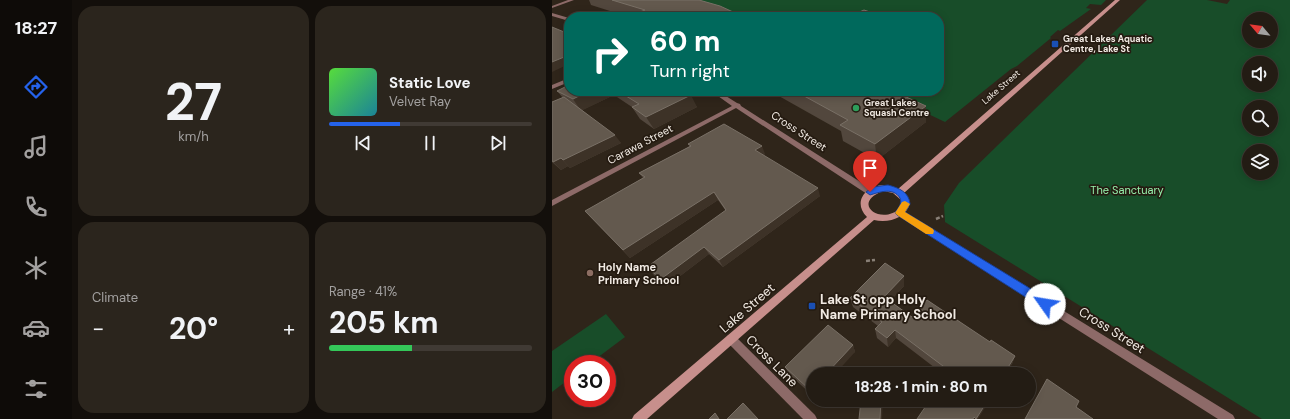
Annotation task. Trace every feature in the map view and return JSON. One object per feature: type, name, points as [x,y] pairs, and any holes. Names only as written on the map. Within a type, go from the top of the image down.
[{"type":"street","points":[[552,7],[572,0]]},
{"type":"street","name":"Lake Street","points":[[900,192],[1118,0]]},
{"type":"street","points":[[552,14],[564,18]]},
{"type":"street","points":[[552,87],[564,82]]},
{"type":"street","name":"Cross Street","points":[[723,96],[870,192]]},
{"type":"street","name":"Carawa Street","points":[[552,203],[738,105]]},
{"type":"street","points":[[888,188],[900,192],[905,200],[905,204],[900,213],[887,218],[872,217],[864,210],[863,205],[864,200],[870,192],[876,189],[888,188]]},
{"type":"street","name":"Cross Street","points":[[900,213],[1229,419]]},
{"type":"street","name":"Lake Street","points":[[638,419],[872,217]]},
{"type":"street","name":"Cross Lane","points":[[731,339],[810,419]]},
{"type":"path","points":[[936,219],[943,216]]},
{"type":"path","points":[[866,261],[875,260]]},
{"type":"green space","points":[[664,0],[1106,0],[1101,5],[1090,4],[1086,8],[1091,9],[1060,31],[1058,30],[1050,37],[1051,38],[1017,66],[1011,69],[945,122],[890,96],[944,96],[944,12],[706,12]]},
{"type":"green space","name":"The Sanctuary","points":[[1147,0],[1207,0],[1227,4],[1230,0],[1290,0],[1290,419],[1262,419],[945,222],[944,205],[959,183]]},
{"type":"green space","points":[[606,314],[625,337],[601,355],[564,355],[564,383],[552,392],[552,351]]},
{"type":"building","points":[[612,0],[699,0],[720,6],[733,12],[640,12],[645,10]]},
{"type":"building","points":[[864,10],[870,12],[859,12]]},
{"type":"building","points":[[552,27],[564,32],[564,57],[552,62]]},
{"type":"building","points":[[564,88],[564,94],[557,91]]},
{"type":"building","points":[[567,96],[579,96],[573,99]]},
{"type":"building","points":[[626,96],[689,96],[646,117],[632,107],[639,104]]},
{"type":"building","points":[[804,96],[904,96],[926,106],[875,144],[840,125],[848,120]]},
{"type":"building","points":[[564,97],[615,135],[563,160],[561,158],[553,162],[552,102]]},
{"type":"building","points":[[724,124],[762,146],[755,150],[818,188],[719,260],[704,247],[661,279],[647,267],[726,210],[714,192],[623,250],[585,211],[645,177],[639,173],[691,146],[688,144]]},
{"type":"building","points":[[885,263],[904,276],[884,297],[912,317],[927,300],[990,342],[991,340],[1015,356],[1008,367],[944,367],[895,330],[887,338],[875,329],[882,322],[850,298]]},
{"type":"building","points":[[828,325],[853,345],[833,367],[806,367],[806,386],[785,367]]},
{"type":"building","points":[[1047,379],[1079,401],[1076,407],[1093,419],[1025,419],[1032,407],[1036,407],[1036,399]]},
{"type":"building","points":[[743,403],[758,419],[727,419]]},
{"type":"building","points":[[860,407],[881,407],[880,419],[859,419]]},
{"type":"building","points":[[925,407],[984,407],[976,419],[974,417],[973,419],[917,419]]},
{"type":"building","points":[[715,413],[719,419],[709,419]]},
{"type":"slow traffic","points":[[905,204],[904,209],[900,213],[929,231]]},
{"type":"place","name":"Great Lakes Aquatic Centre, Lake St","points":[[1055,44]]},
{"type":"place","name":"Great Lakes Squash Centre","points":[[856,108]]},
{"type":"place","name":"Holy Name Primary School","points":[[590,273]]},
{"type":"place","name":"Lake St opp Holy Name Primary School","points":[[812,306]]},
{"type":"route","points":[[870,192],[876,189],[888,188],[900,192],[903,195],[905,204],[904,209],[900,213],[1045,304]]}]
